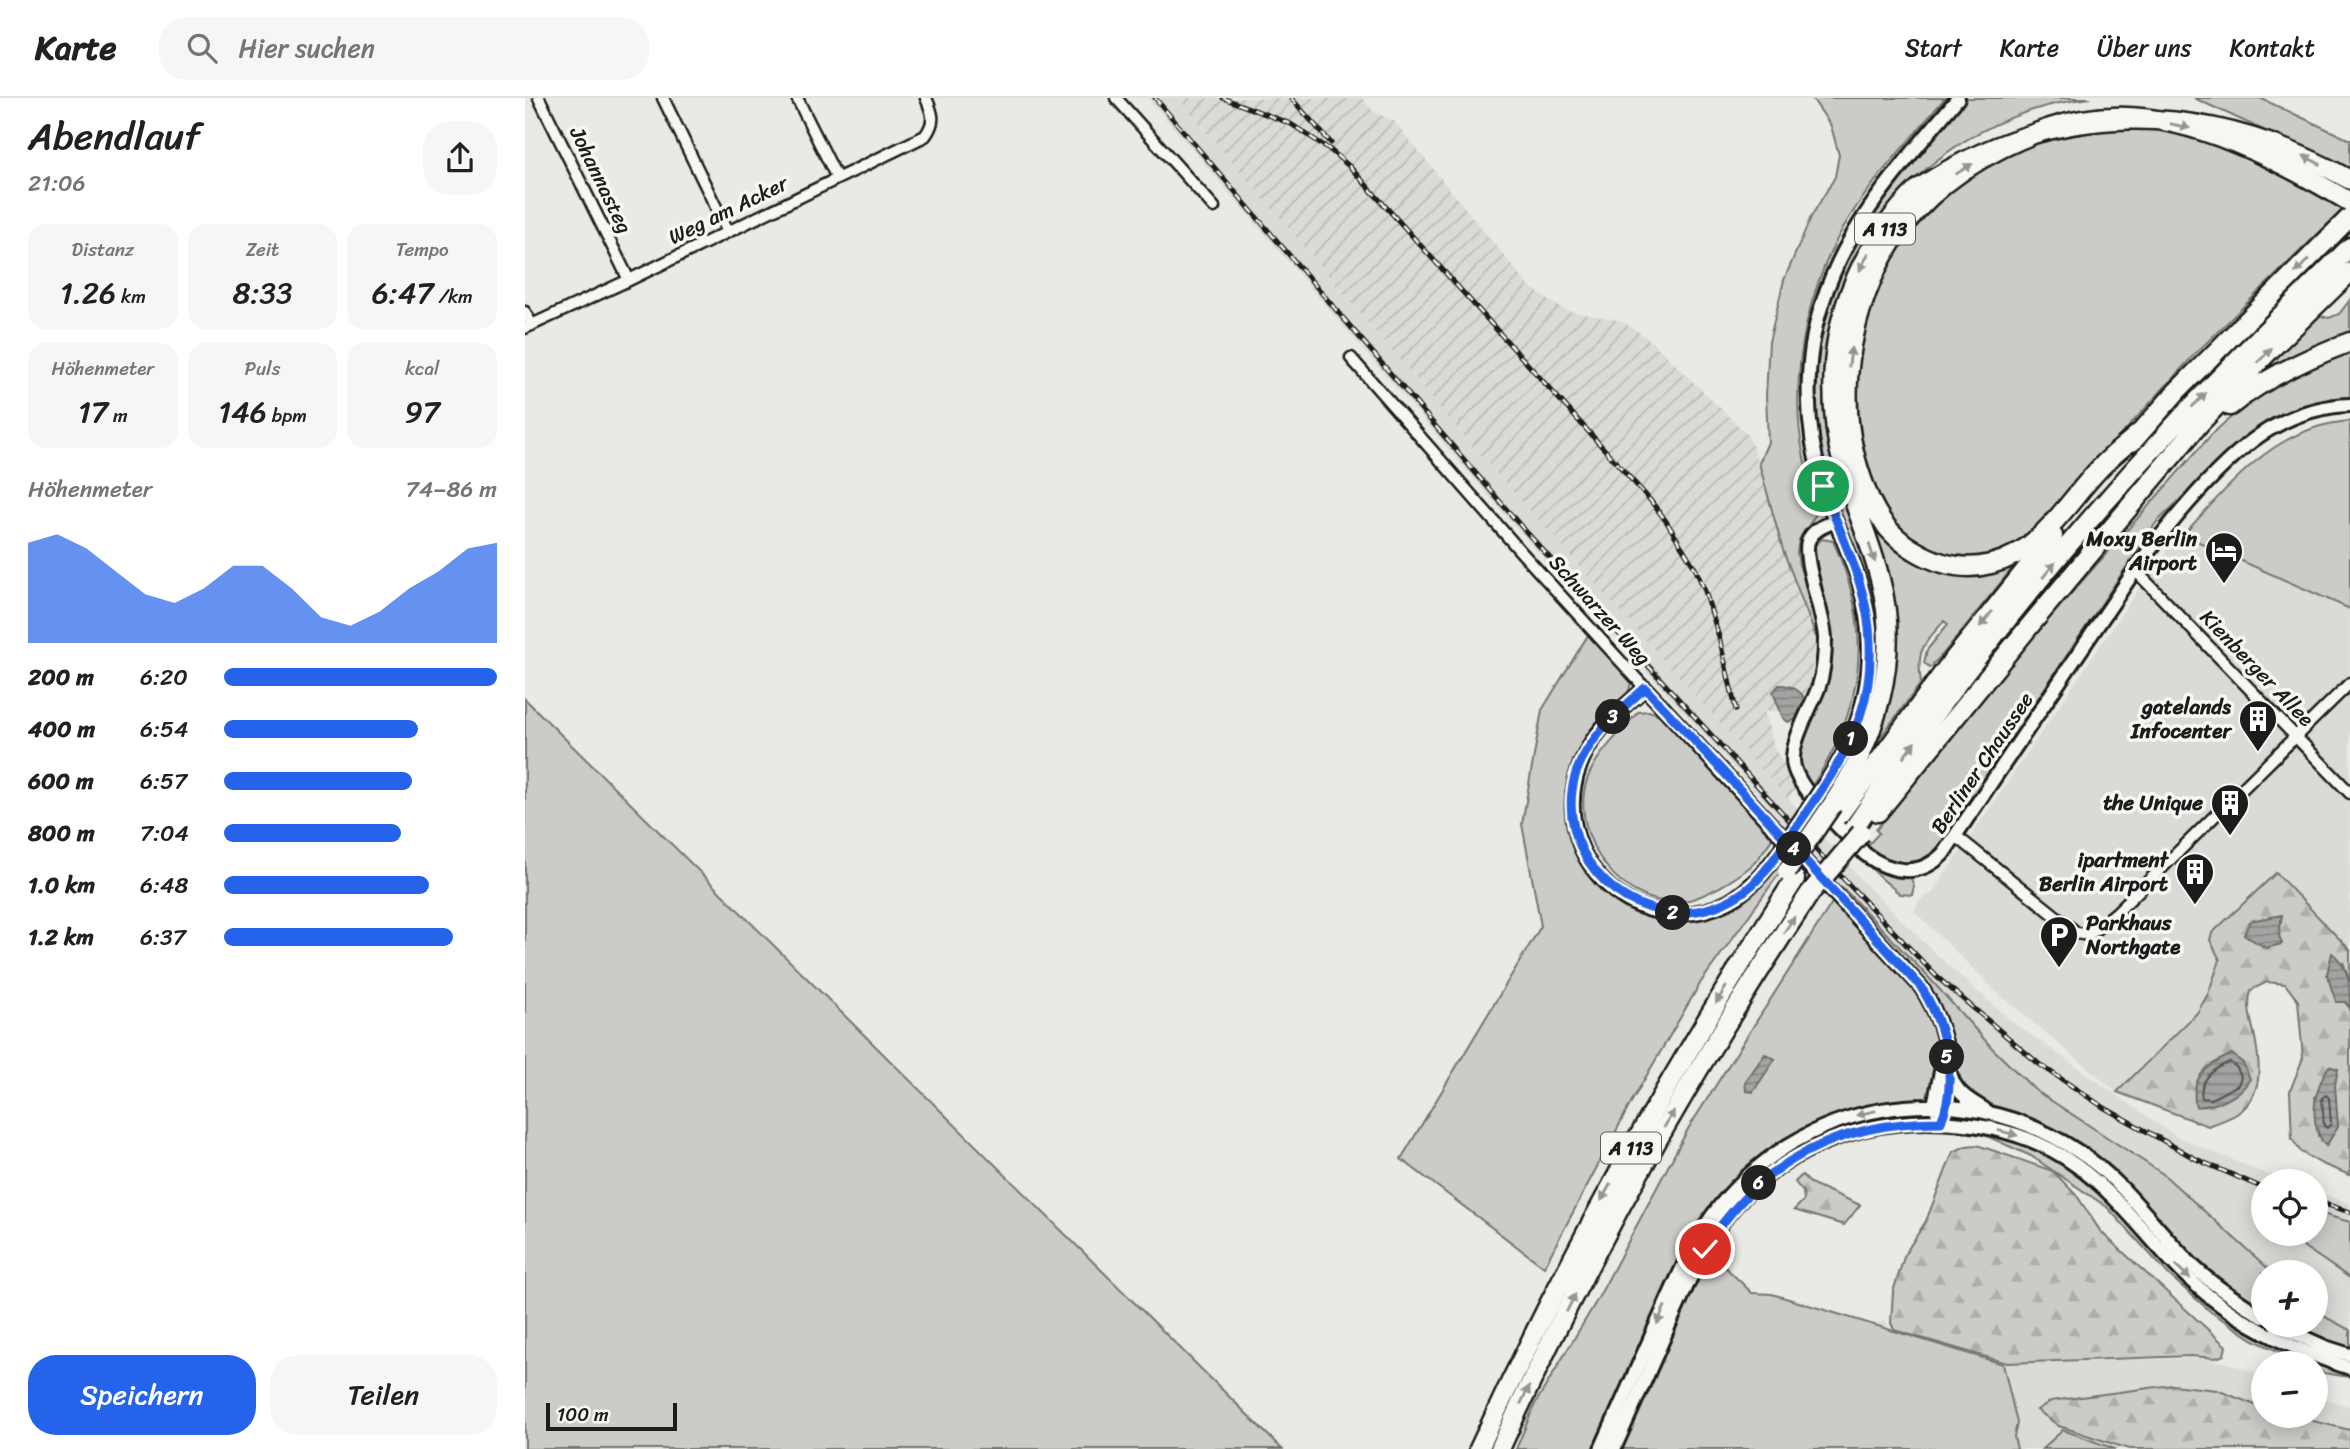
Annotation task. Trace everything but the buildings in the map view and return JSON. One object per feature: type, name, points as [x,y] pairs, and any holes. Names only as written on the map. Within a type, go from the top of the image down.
[{"type":"highway","name":"A 113","points":[[1479,1449],[1593,1216],[1669,1081],[1757,937],[1785,870],[1859,761],[1877,715],[1885,685],[1887,656],[1881,581],[1843,467],[1837,439],[1833,379],[1836,349],[1854,285],[1870,250],[1893,217],[1923,184],[1963,150],[2017,122],[2072,106],[2115,102],[2186,110],[2235,124],[2280,144]]},
{"type":"highway","points":[[2230,115],[2347,178]]},
{"type":"highway","points":[[2139,433],[2101,467],[2036,540],[2016,554],[1991,565],[1960,567],[1927,557],[1902,543],[1882,523],[1858,469],[1847,412],[1850,355],[1856,323],[1877,268],[1903,227],[1937,189],[1990,154],[2056,126],[2112,116],[2167,123],[2223,137],[2350,202]]},
{"type":"highway","name":"A 113","points":[[1831,803],[1946,669],[2139,433],[2177,391],[2350,218]]},
{"type":"highway","points":[[1858,831],[1955,688],[2074,539],[2181,417],[2350,247]]},
{"type":"highway","points":[[1858,831],[2200,423],[2350,272]]},
{"type":"highway","points":[[2123,516],[2217,416],[2244,394],[2299,362],[2350,342]]},
{"type":"highway","name":"A 113","points":[[1500,1449],[1551,1341],[1638,1174],[1709,1052],[1810,893],[1858,831]]},
{"type":"street","name":"Johannasteg","points":[[539,98],[629,280]]},
{"type":"street","points":[[663,98],[728,232]]},
{"type":"street","points":[[797,98],[837,178]]},
{"type":"street","name":"Weg am Acker","points":[[528,326],[629,280],[925,136],[933,124],[933,115],[926,98]]},
{"type":"street","points":[[1116,98],[1214,207]]},
{"type":"street","points":[[1645,688],[1612,718],[1587,748],[1576,775],[1571,804],[1574,831],[1594,871],[1616,893],[1631,902],[1672,913],[1711,909],[1752,885],[1785,870],[1831,803],[1864,702],[1870,662],[1865,605],[1823,486],[1810,422],[1810,363],[1821,305],[1834,269],[1850,237],[1864,215],[1958,98]]},
{"type":"street","points":[[525,312],[528,326]]},
{"type":"street","name":"Schwarzer Weg","points":[[1351,358],[1522,553],[1921,987],[1939,1022],[1949,1069],[1940,1105]]},
{"type":"street","name":"Berliner Chaussee","points":[[1835,521],[1813,533],[1807,541],[1807,556],[1825,635],[1824,659],[1820,684],[1793,750],[1793,766],[1799,780],[1865,854],[1885,867],[1903,872],[1924,867],[1940,858],[2135,570],[2168,527],[2224,467],[2268,430],[2306,412],[2350,405]]},
{"type":"street","name":"Kienberger Allee","points":[[2135,570],[2350,793]]},
{"type":"street","points":[[1956,836],[2077,933],[2089,935],[2117,912],[2350,683]]},
{"type":"street","name":"Schwarzer Weg","points":[[1941,1122],[1945,1051]]},
{"type":"street","points":[[1949,1069],[1954,1086],[1960,1094],[1986,1111]]},
{"type":"street","points":[[1601,1449],[1677,1279],[1700,1235],[1729,1195],[1769,1158],[1818,1129],[1875,1111],[1917,1105],[1940,1105],[1986,1111],[2034,1127],[2083,1154],[2121,1186],[2195,1268],[2251,1309]]},
{"type":"street","points":[[1614,1449],[1705,1249],[1719,1227],[1756,1186],[1799,1154],[1846,1135],[1903,1123],[1941,1122],[2004,1131],[2052,1150],[2102,1186],[2187,1277],[2211,1297],[2240,1317],[2295,1347],[2350,1368]]},
{"type":"street","points":[[2303,1337],[2350,1355]]},
{"type":"shaded area","points":[[1148,98],[1178,98],[1479,454],[1867,886],[1940,958],[2011,1021],[2175,1136],[2254,1169],[2251,1169],[2251,1246],[2303,1246],[2323,1260],[2259,1260],[2163,1174],[2035,1090],[1993,1049],[1842,887],[1512,523]]},
{"type":"shaded area","points":[[1178,98],[1362,98],[1374,112],[1394,121],[1528,285],[1568,311],[1618,320],[1633,328],[1651,341],[1748,435],[1759,463],[1783,550],[1816,637],[1811,683],[1800,714],[1793,721],[1788,721],[1776,711],[1764,711],[1775,750],[1797,786],[1788,799],[1479,454]]},
{"type":"shaded area","points":[[2180,533],[2350,609],[2350,950],[2276,873],[2214,950],[2220,960],[2208,994],[2197,1013],[2117,1092],[1997,992],[1914,911],[1919,901],[1932,893],[2138,590]]},
{"type":"shaded area","points":[[2328,1196],[2350,1203],[2350,1222],[2328,1216]]},
{"type":"shaded area","points":[[1721,1263],[1752,1293],[1799,1300],[1871,1324],[1886,1321],[1889,1328],[1898,1332],[2003,1364],[2204,1358],[2225,1362],[2251,1371],[2251,1428],[2328,1428],[2328,1399],[2350,1407],[2350,1449],[1636,1449]]},
{"type":"shaded area","points":[[2328,1263],[2350,1278],[2350,1330],[2328,1319]]},
{"type":"green space","points":[[1812,98],[1945,98],[1884,170],[1851,215],[1833,247],[1807,320],[1798,397],[1808,473],[1820,508],[1799,540],[1797,552],[1814,608],[1816,637],[1783,550],[1759,463],[1768,442],[1766,395],[1769,342],[1784,280],[1811,217],[1835,177],[1839,155],[1831,126]]},
{"type":"green space","points":[[1966,98],[2091,98],[2033,110],[1980,132],[1933,164],[1893,203],[1861,249],[1838,301],[1825,357],[1826,433],[1837,483],[1869,580],[1878,639],[1872,696],[1852,752],[1837,781],[1835,779],[1848,756],[1866,709],[1872,684],[1874,633],[1865,581],[1836,508],[1821,456],[1815,414],[1816,350],[1830,295],[1860,234],[1899,178]]},
{"type":"green space","points":[[2194,98],[2260,98],[2350,140],[2350,170]]},
{"type":"green space","points":[[2123,124],[2187,133],[2255,160],[2343,209],[2193,356],[2111,446],[2051,518],[2013,550],[1970,562],[1919,550],[1879,510],[1854,426],[1855,356],[1878,279],[1908,230],[1956,181],[2033,139]]},
{"type":"green space","points":[[2350,300],[2350,337],[2247,386],[2312,314],[2329,318],[2339,314]]},
{"type":"green space","points":[[2350,352],[2350,399],[2302,407],[2259,428],[2227,453],[2156,523],[1954,823],[1955,826],[1937,848],[1916,862],[1905,864],[1880,856],[1867,846],[1879,833],[1876,830],[2009,664],[2211,435],[2242,408],[2275,385],[2311,366]]},
{"type":"green space","points":[[2350,421],[2350,609],[2183,535],[2237,478],[2277,446],[2323,425]]},
{"type":"green space","points":[[1864,506],[1894,546],[1925,567],[1939,570],[2007,563],[2015,565],[1934,666],[1930,667],[1924,663],[1927,650],[1948,624],[1944,621],[1931,636],[1921,655],[1921,683],[1873,747],[1885,711],[1890,680]]},
{"type":"green space","points":[[1822,539],[1833,541],[1846,574],[1858,636],[1858,667],[1853,697],[1843,727],[1812,786],[1803,775],[1800,750],[1820,698],[1826,665],[1827,611],[1813,554],[1815,545]]},
{"type":"green space","points":[[1590,632],[1628,673],[1631,683],[1626,701],[1594,730],[1576,760],[1568,789],[1565,810],[1572,841],[1588,871],[1608,894],[1646,914],[1711,913],[1776,866],[1781,871],[1701,982],[1633,1099],[1544,1267],[1401,1159],[1541,926],[1522,824],[1542,710]]},
{"type":"green space","points":[[525,699],[1282,1449],[525,1449]]},
{"type":"green space","points":[[1649,711],[1666,717],[1774,836],[1751,866],[1728,882],[1685,901],[1662,901],[1641,895],[1622,883],[1606,866],[1594,846],[1586,824],[1583,802],[1591,771],[1602,753],[1638,712]]},
{"type":"green space","points":[[1861,858],[1884,873],[1910,876],[1914,886],[1912,895],[1900,894]]},
{"type":"green space","points":[[2276,873],[2350,950],[2350,982],[2343,962],[2345,1002],[2350,1008],[2350,1175],[2301,1152],[2292,1139],[2290,1091],[2303,1058],[2298,1001],[2285,984],[2267,982],[2251,990],[2249,1012],[2258,1055],[2257,1087],[2247,1105],[2235,1115],[2208,1126],[2117,1092],[2197,1013],[2208,994],[2220,960],[2210,940],[2212,933]],"holes":[[[2334,1085],[2338,1127],[2318,1136],[2315,1096]]]},
{"type":"green space","points":[[1842,887],[1993,1049],[2035,1090],[2163,1174],[2259,1260],[2251,1260],[2251,1337],[2328,1337],[2328,1319],[2350,1330],[2350,1377],[2328,1374],[2328,1351],[2278,1351],[2254,1340],[2211,1312],[2170,1276],[2107,1207],[2031,1156],[1969,1128],[1925,1126],[1883,1131],[1843,1141],[1806,1158],[1754,1193],[1729,1223],[1721,1263],[1752,1293],[1772,1294],[2003,1364],[2017,1423],[2014,1437],[2017,1449],[1516,1449],[1535,1404],[1596,1302],[1688,1129]]},
{"type":"green space","points":[[1977,1145],[2053,1171],[2077,1196],[2101,1232],[2226,1346],[2224,1355],[2216,1358],[2190,1356],[2007,1363],[1894,1330],[1891,1323],[1893,1292],[1905,1254],[1926,1221],[1953,1152],[1966,1146]]},
{"type":"green space","points":[[1802,1175],[1810,1183],[1860,1205],[1844,1225],[1794,1210],[1804,1200],[1803,1192],[1795,1182]]},
{"type":"green space","points":[[2328,1216],[2350,1222],[2350,1278],[2328,1263],[2328,1260],[2323,1260],[2303,1246],[2328,1246]]},
{"type":"green space","points":[[2172,1385],[2217,1390],[2251,1403],[2251,1428],[2328,1428],[2328,1425],[2350,1430],[2350,1449],[2129,1449],[2059,1426],[2037,1410],[2051,1401]]},
{"type":"green space","points":[[2063,1430],[2115,1449],[2042,1449]]},
{"type":"water","points":[[1779,685],[1795,688],[1806,701],[1795,720],[1788,722],[1783,718],[1773,692]]},
{"type":"water","points":[[2282,915],[2279,935],[2282,944],[2266,948],[2244,935],[2250,921]]},
{"type":"water","points":[[2332,953],[2346,971],[2350,1008],[2345,1002],[2336,1002],[2327,974]]},
{"type":"water","points":[[1765,1054],[1775,1059],[1753,1092],[1746,1091],[1745,1082]]},
{"type":"water","points":[[2232,1054],[2243,1063],[2250,1079],[2240,1092],[2227,1100],[2196,1107],[2195,1088],[2202,1073]]},
{"type":"water","points":[[2329,1066],[2338,1069],[2335,1085],[2338,1127],[2326,1146],[2316,1127],[2315,1106],[2316,1095]]},
{"type":"railway","points":[[1155,98],[1520,525],[1817,851],[1937,977],[2039,1064],[2103,1107],[2196,1159],[2251,1183]]},
{"type":"railway","points":[[1223,98],[1291,124],[1329,149],[1350,167],[1650,500],[1695,568],[1705,591],[1736,710]]},
{"type":"railway","points":[[1291,98],[1331,143]]},
{"type":"railway","points":[[2328,1205],[2350,1212]]},
{"type":"place","name":"Moxy Berlin Airport","points":[[2224,585]]},
{"type":"place","name":"gatelands Infocenter","points":[[2258,753]]},
{"type":"place","name":"the Unique","points":[[2230,837]]},
{"type":"place","name":"ipartment Berlin Airport","points":[[2195,906]]},
{"type":"place","name":"Parkhaus Northgate","points":[[2059,969]]},
{"type":"route","points":[[1705,1249],[1737,1205],[1776,1169],[1799,1154],[1823,1143],[1879,1126],[1941,1122],[1947,1106],[1949,1069],[1943,1037],[1932,1004],[1921,987],[1835,893],[1776,829],[1718,766],[1645,688],[1612,718],[1587,748],[1576,775],[1571,804],[1574,831],[1584,856],[1604,883],[1631,902],[1672,913],[1711,909],[1728,901],[1752,885],[1775,859],[1821,791],[1829,779],[1847,749],[1867,687],[1870,662],[1868,618],[1858,579],[1823,486]]}]
